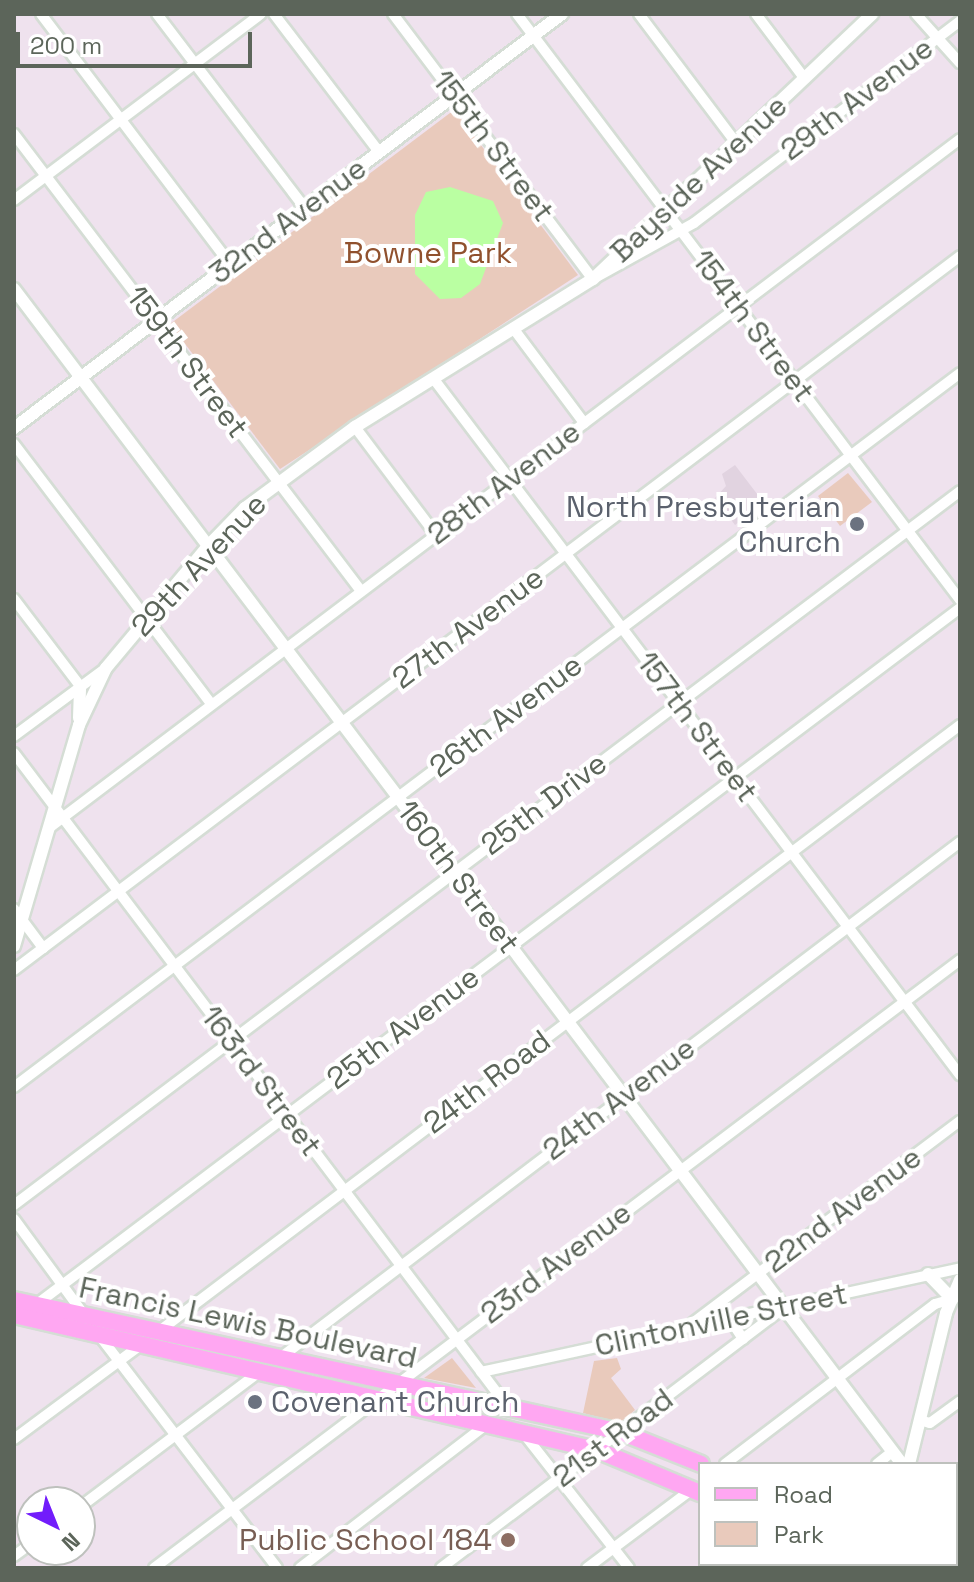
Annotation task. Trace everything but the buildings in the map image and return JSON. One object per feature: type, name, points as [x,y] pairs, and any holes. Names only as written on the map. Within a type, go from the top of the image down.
[{"type":"main road","name":"Francis Lewis Boulevard","points":[[14,1300],[621,1432],[698,1463]]},
{"type":"main road","name":"Francis Lewis Boulevard","points":[[16,1317],[381,1397],[597,1450],[696,1491]]},
{"type":"main road","points":[[524,1434],[540,1430],[601,1439],[621,1432]]},
{"type":"street","points":[[41,14],[231,265]]},
{"type":"street","points":[[157,14],[305,208]]},
{"type":"street","points":[[14,200],[261,14]]},
{"type":"street","points":[[274,14],[379,152]]},
{"type":"street","name":"155th Street","points":[[393,14],[593,279]]},
{"type":"street","name":"154th Street","points":[[517,14],[960,600]]},
{"type":"street","name":"32nd Avenue","points":[[14,428],[562,14]]},
{"type":"street","points":[[639,14],[737,144]]},
{"type":"street","points":[[756,14],[805,79]]},
{"type":"street","name":"Bayside Avenue","points":[[513,328],[593,279],[872,14]]},
{"type":"street","points":[[916,14],[927,19],[960,63]]},
{"type":"street","name":"29th Avenue","points":[[593,279],[680,230],[960,21]]},
{"type":"street","name":"159th Street","points":[[14,134],[361,591]]},
{"type":"street","name":"28th Avenue","points":[[59,812],[286,648],[960,139]]},
{"type":"street","name":"27th Avenue","points":[[14,970],[960,256]]},
{"type":"street","name":"160th Street","points":[[14,289],[900,1462]]},
{"type":"street","points":[[513,328],[584,423]]},
{"type":"street","name":"29th Avenue","points":[[14,736],[106,668],[209,545],[278,482],[355,427],[513,328]]},
{"type":"street","name":"26th Avenue","points":[[14,1087],[960,373]]},
{"type":"street","name":"157th Street","points":[[433,378],[960,1075]]},
{"type":"street","points":[[355,427],[436,535]]},
{"type":"street","points":[[14,444],[211,704]]},
{"type":"street","name":"25th Drive","points":[[14,1205],[960,491]]},
{"type":"street","points":[[14,599],[80,686],[79,725],[59,812],[49,828],[18,914],[14,946]]},
{"type":"street","name":"25th Avenue","points":[[37,1304],[960,608]]},
{"type":"street","points":[[79,725],[106,668]]},
{"type":"street","name":"24th Road","points":[[14,1439],[960,725]]},
{"type":"street","name":"163rd Street","points":[[14,753],[509,1408]]},
{"type":"street","name":"24th Avenue","points":[[280,1358],[960,842]]},
{"type":"street","points":[[18,914],[43,948]]},
{"type":"street","name":"23rd Avenue","points":[[154,1568],[960,960]]},
{"type":"street","name":"22nd Avenue","points":[[688,1327],[960,1121]]},
{"type":"street","points":[[14,1219],[64,1283],[85,1316]]},
{"type":"street","name":"Clintonville Street","points":[[481,1372],[960,1268]]},
{"type":"street","points":[[928,1274],[952,1299]]},
{"type":"street","points":[[910,1462],[952,1299],[960,1280]]},
{"type":"street","points":[[728,1462],[935,1304],[952,1299]]},
{"type":"street","name":"21st Road","points":[[441,1568],[784,1308]]},
{"type":"street","points":[[730,1319],[743,1339]]},
{"type":"street","points":[[98,1333],[277,1568]]},
{"type":"street","points":[[96,1495],[259,1372]]},
{"type":"street","points":[[920,1420],[930,1423],[960,1401]]},
{"type":"street","points":[[300,1568],[486,1425]]},
{"type":"street","points":[[524,1434],[629,1568]]},
{"type":"street","points":[[880,1462],[892,1452]]},
{"type":"street","points":[[587,1568],[696,1491]]},
{"type":"shaded area","points":[[450,187],[493,201],[503,223],[480,284],[461,298],[440,299],[415,274],[415,215],[426,192]]},
{"type":"shaded area","points":[[735,465],[764,503],[735,525],[715,498],[726,486],[722,474]]},
{"type":"green space","name":"Bowne Park","points":[[450,113],[457,113],[578,275],[280,469],[170,324]]},
{"type":"green space","points":[[848,473],[872,502],[840,526],[818,496]]},
{"type":"green space","points":[[452,1358],[476,1388],[424,1378]]},
{"type":"green space","points":[[617,1358],[621,1369],[611,1378],[635,1410],[620,1423],[583,1413],[594,1361]]},
{"type":"place","name":"North Presbyterian Church","points":[[857,524]]},
{"type":"place","name":"Covenant Church","points":[[255,1402]]},
{"type":"place","name":"Public School 184","points":[[508,1540]]}]
